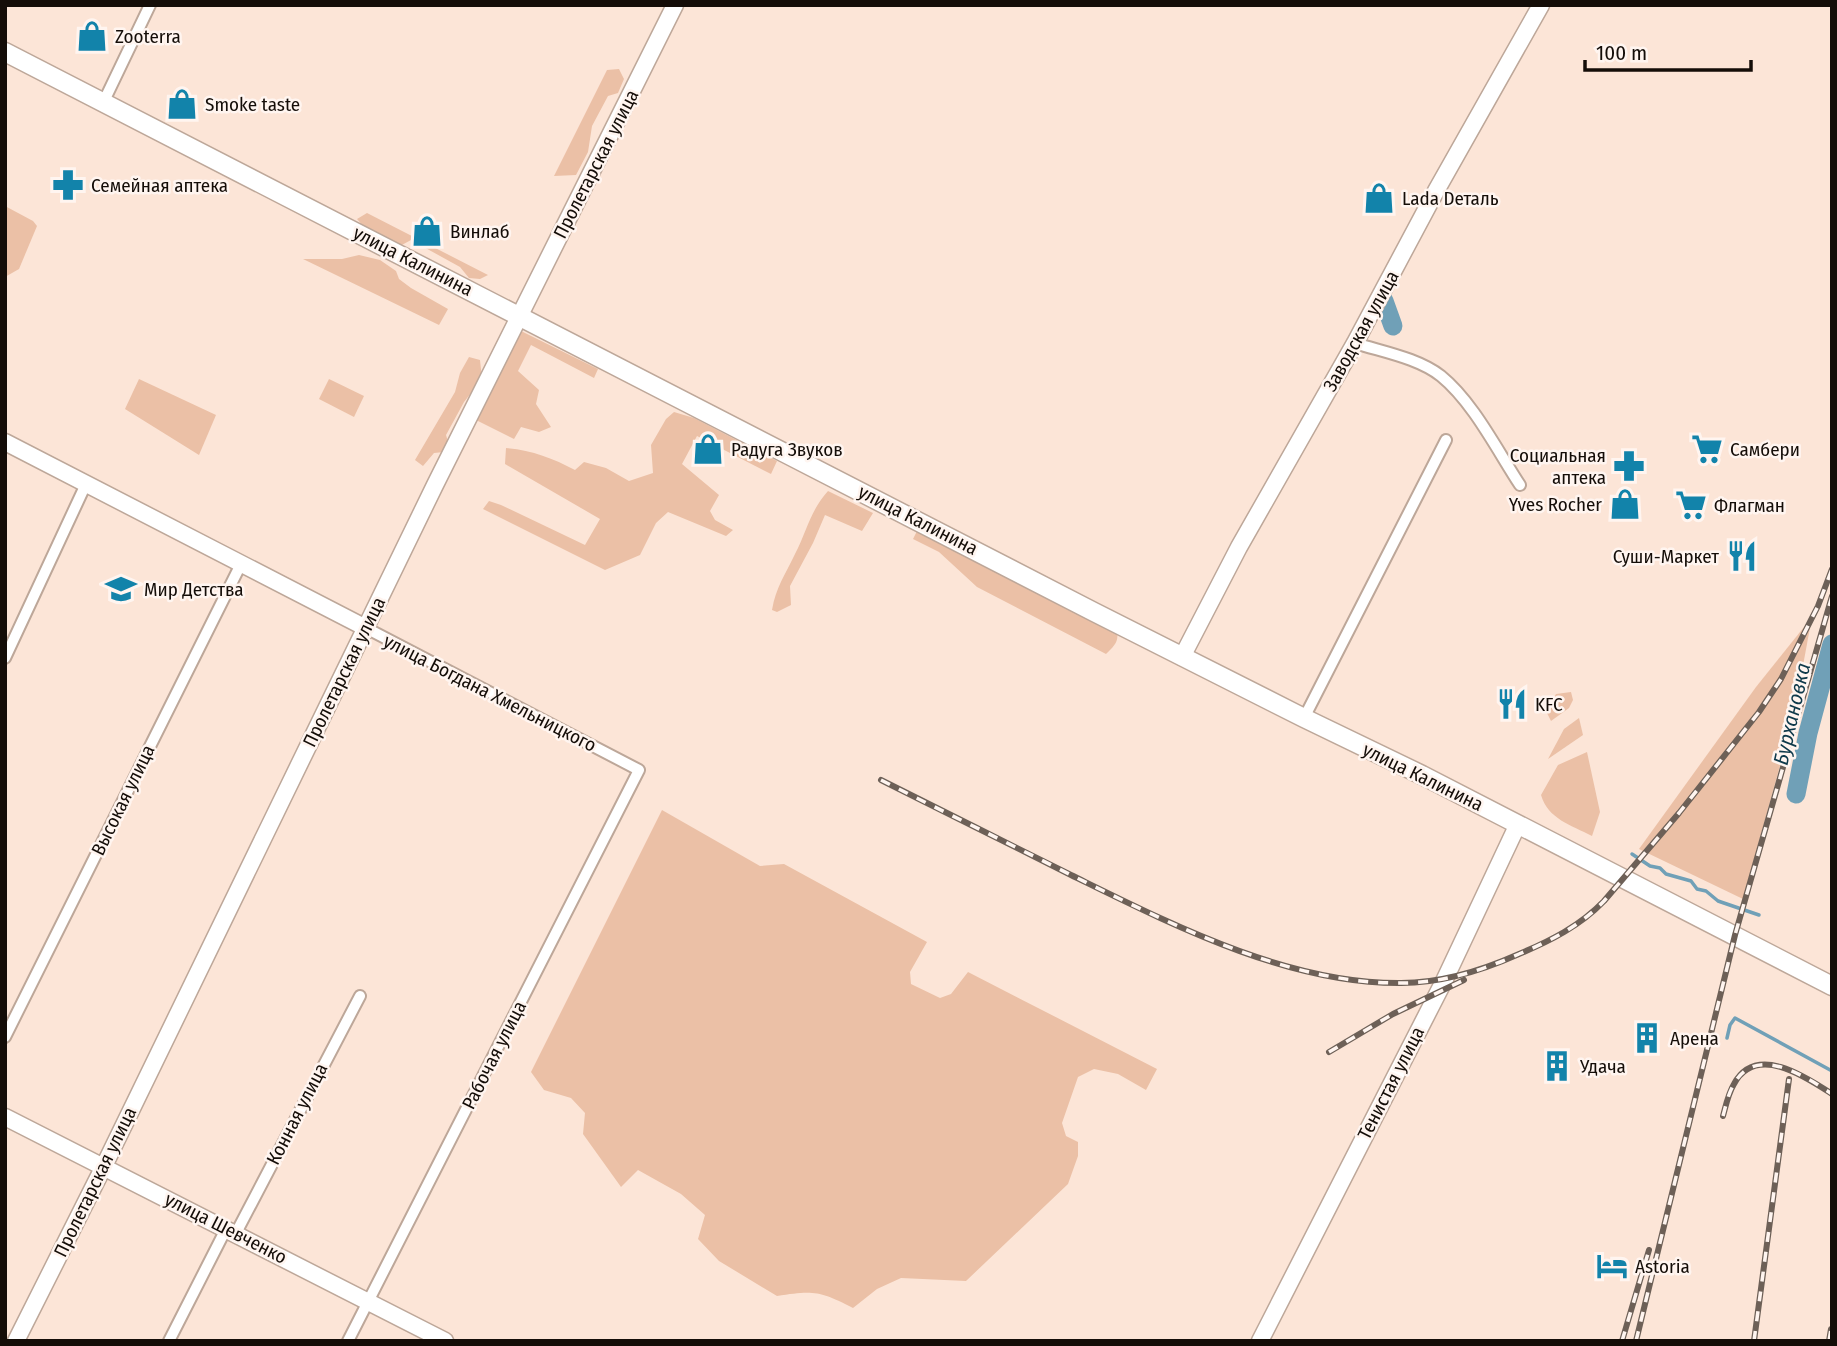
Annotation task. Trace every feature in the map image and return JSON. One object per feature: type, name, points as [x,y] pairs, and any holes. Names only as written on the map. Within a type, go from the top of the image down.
[{"type":"main road","name":"улица Калинина","points":[[5,52],[1182,657],[1422,775],[1832,986]]},
{"type":"street","points":[[104,101],[150,5]]},
{"type":"street","name":"Пролетарская улица","points":[[16,1341],[675,5]]},
{"type":"street","name":"Заводская улица","points":[[1182,657],[1239,547],[1541,5]]},
{"type":"street","points":[[1355,343],[1408,359],[1439,375],[1461,397],[1520,485]]},
{"type":"street","points":[[1304,718],[1446,440]]},
{"type":"street","name":"улица Богдана Хмельницкого","points":[[5,442],[639,770]]},
{"type":"street","points":[[5,658],[86,484]]},
{"type":"street","name":"Высокая улица","points":[[5,1037],[241,564]]},
{"type":"street","name":"Рабочая улица","points":[[348,1341],[639,770]]},
{"type":"street","name":"Тенистая улица","points":[[1261,1341],[1445,979],[1517,824]]},
{"type":"street","name":"Конная улица","points":[[169,1341],[360,996]]},
{"type":"street","name":"улица Шевченко","points":[[5,1117],[445,1341]]},
{"type":"shaded area","points":[[619,69],[624,79],[618,93],[608,96],[592,126],[588,152],[576,175],[554,176],[607,70]]},
{"type":"shaded area","points":[[5,206],[33,221],[37,226],[19,269],[5,277]]},
{"type":"shaded area","points":[[367,213],[488,275],[480,279],[469,278],[460,267],[411,240],[400,246],[364,227],[357,219]]},
{"type":"shaded area","points":[[359,255],[380,260],[396,271],[399,279],[411,288],[448,309],[439,325],[303,259],[342,259]]},
{"type":"shaded area","points":[[519,330],[598,369],[594,378],[531,345],[518,371],[539,390],[536,404],[551,427],[539,432],[521,427],[514,439],[474,419]]},
{"type":"shaded area","points":[[469,357],[480,360],[482,379],[464,402],[446,435],[449,445],[444,452],[434,453],[423,466],[415,460],[455,392],[460,373]]},
{"type":"shaded area","points":[[139,379],[216,415],[199,455],[125,409]]},
{"type":"shaded area","points":[[329,379],[364,396],[354,417],[319,399]]},
{"type":"shaded area","points":[[674,412],[694,418],[777,461],[771,474],[697,436],[682,464],[719,495],[710,511],[715,520],[733,530],[726,536],[668,512],[656,523],[640,555],[605,570],[483,509],[489,501],[501,505],[585,545],[600,519],[505,464],[506,448],[542,455],[575,470],[584,462],[606,468],[629,481],[653,473],[651,445],[666,419]]},
{"type":"shaded area","points":[[828,491],[873,513],[862,531],[825,515],[790,586],[791,605],[777,612],[772,610],[778,588],[813,514]]},
{"type":"shaded area","points":[[919,527],[1115,626],[1117,639],[1114,645],[1106,654],[977,587],[939,552],[913,539]]},
{"type":"shaded area","points":[[1812,617],[1793,719],[1743,899],[1639,849],[1756,687]]},
{"type":"shaded area","points":[[1571,692],[1573,700],[1569,708],[1551,721],[1546,711],[1556,694]]},
{"type":"shaded area","points":[[1579,718],[1583,735],[1548,759],[1564,729]]},
{"type":"shaded area","points":[[1587,752],[1600,812],[1592,836],[1555,816],[1541,795],[1558,765]]},
{"type":"shaded area","points":[[662,810],[760,866],[784,864],[927,942],[910,972],[911,984],[940,998],[951,994],[968,972],[1157,1069],[1146,1090],[1118,1074],[1094,1069],[1078,1077],[1062,1123],[1066,1136],[1078,1142],[1078,1156],[1068,1184],[966,1281],[901,1278],[877,1289],[853,1308],[817,1293],[777,1296],[719,1261],[698,1239],[705,1215],[681,1194],[638,1170],[621,1187],[583,1134],[585,1113],[571,1098],[544,1090],[531,1072]]},
{"type":"waterway","name":"Бурхановка","points":[[1384,301],[1393,326]]},
{"type":"waterway","name":"Бурхановка","points":[[1796,794],[1808,733],[1832,644]]},
{"type":"waterway","name":"Бурхановка","points":[[1632,854],[1650,866],[1660,868],[1666,874],[1691,881],[1697,889],[1706,891],[1718,901],[1759,915]]},
{"type":"waterway","points":[[1727,1038],[1735,1018],[1832,1071]]},
{"type":"railway","points":[[881,780],[1109,894],[1231,948],[1315,973],[1358,981],[1401,983],[1461,975],[1542,944],[1575,925],[1604,901],[1679,813],[1759,712],[1781,679],[1818,606],[1832,569]]},
{"type":"railway","points":[[1636,1341],[1735,935],[1832,596]]},
{"type":"railway","points":[[1329,1052],[1393,1014],[1464,980]]},
{"type":"railway","points":[[1723,1116],[1734,1084],[1743,1072],[1755,1066],[1782,1067],[1832,1094]]},
{"type":"railway","points":[[1754,1341],[1789,1079]]},
{"type":"railway","points":[[1622,1341],[1649,1250]]},
{"type":"railway","points":[[1829,1341],[1831,1329]]},
{"type":"place","name":"Zooterra","points":[[92,36]]},
{"type":"place","name":"Smoke taste","points":[[182,104]]},
{"type":"place","name":"Семейная аптека","points":[[68,185]]},
{"type":"place","name":"Lada Dеталь","points":[[1379,198]]},
{"type":"place","name":"Винлаб","points":[[427,231]]},
{"type":"place","name":"Радуга Звуков","points":[[708,449]]},
{"type":"place","name":"Самбери","points":[[1707,449]]},
{"type":"place","name":"Социальная аптека","points":[[1629,466]]},
{"type":"place","name":"Yves Rocher","points":[[1625,504]]},
{"type":"place","name":"Флагман","points":[[1691,505]]},
{"type":"place","name":"Суши-Маркет","points":[[1742,556]]},
{"type":"place","name":"Мир Детства","points":[[121,589]]},
{"type":"place","name":"KFC","points":[[1512,704]]},
{"type":"place","name":"Арена","points":[[1647,1038]]},
{"type":"place","name":"Удача","points":[[1557,1066]]},
{"type":"place","name":"Astoria","points":[[1612,1266]]}]
